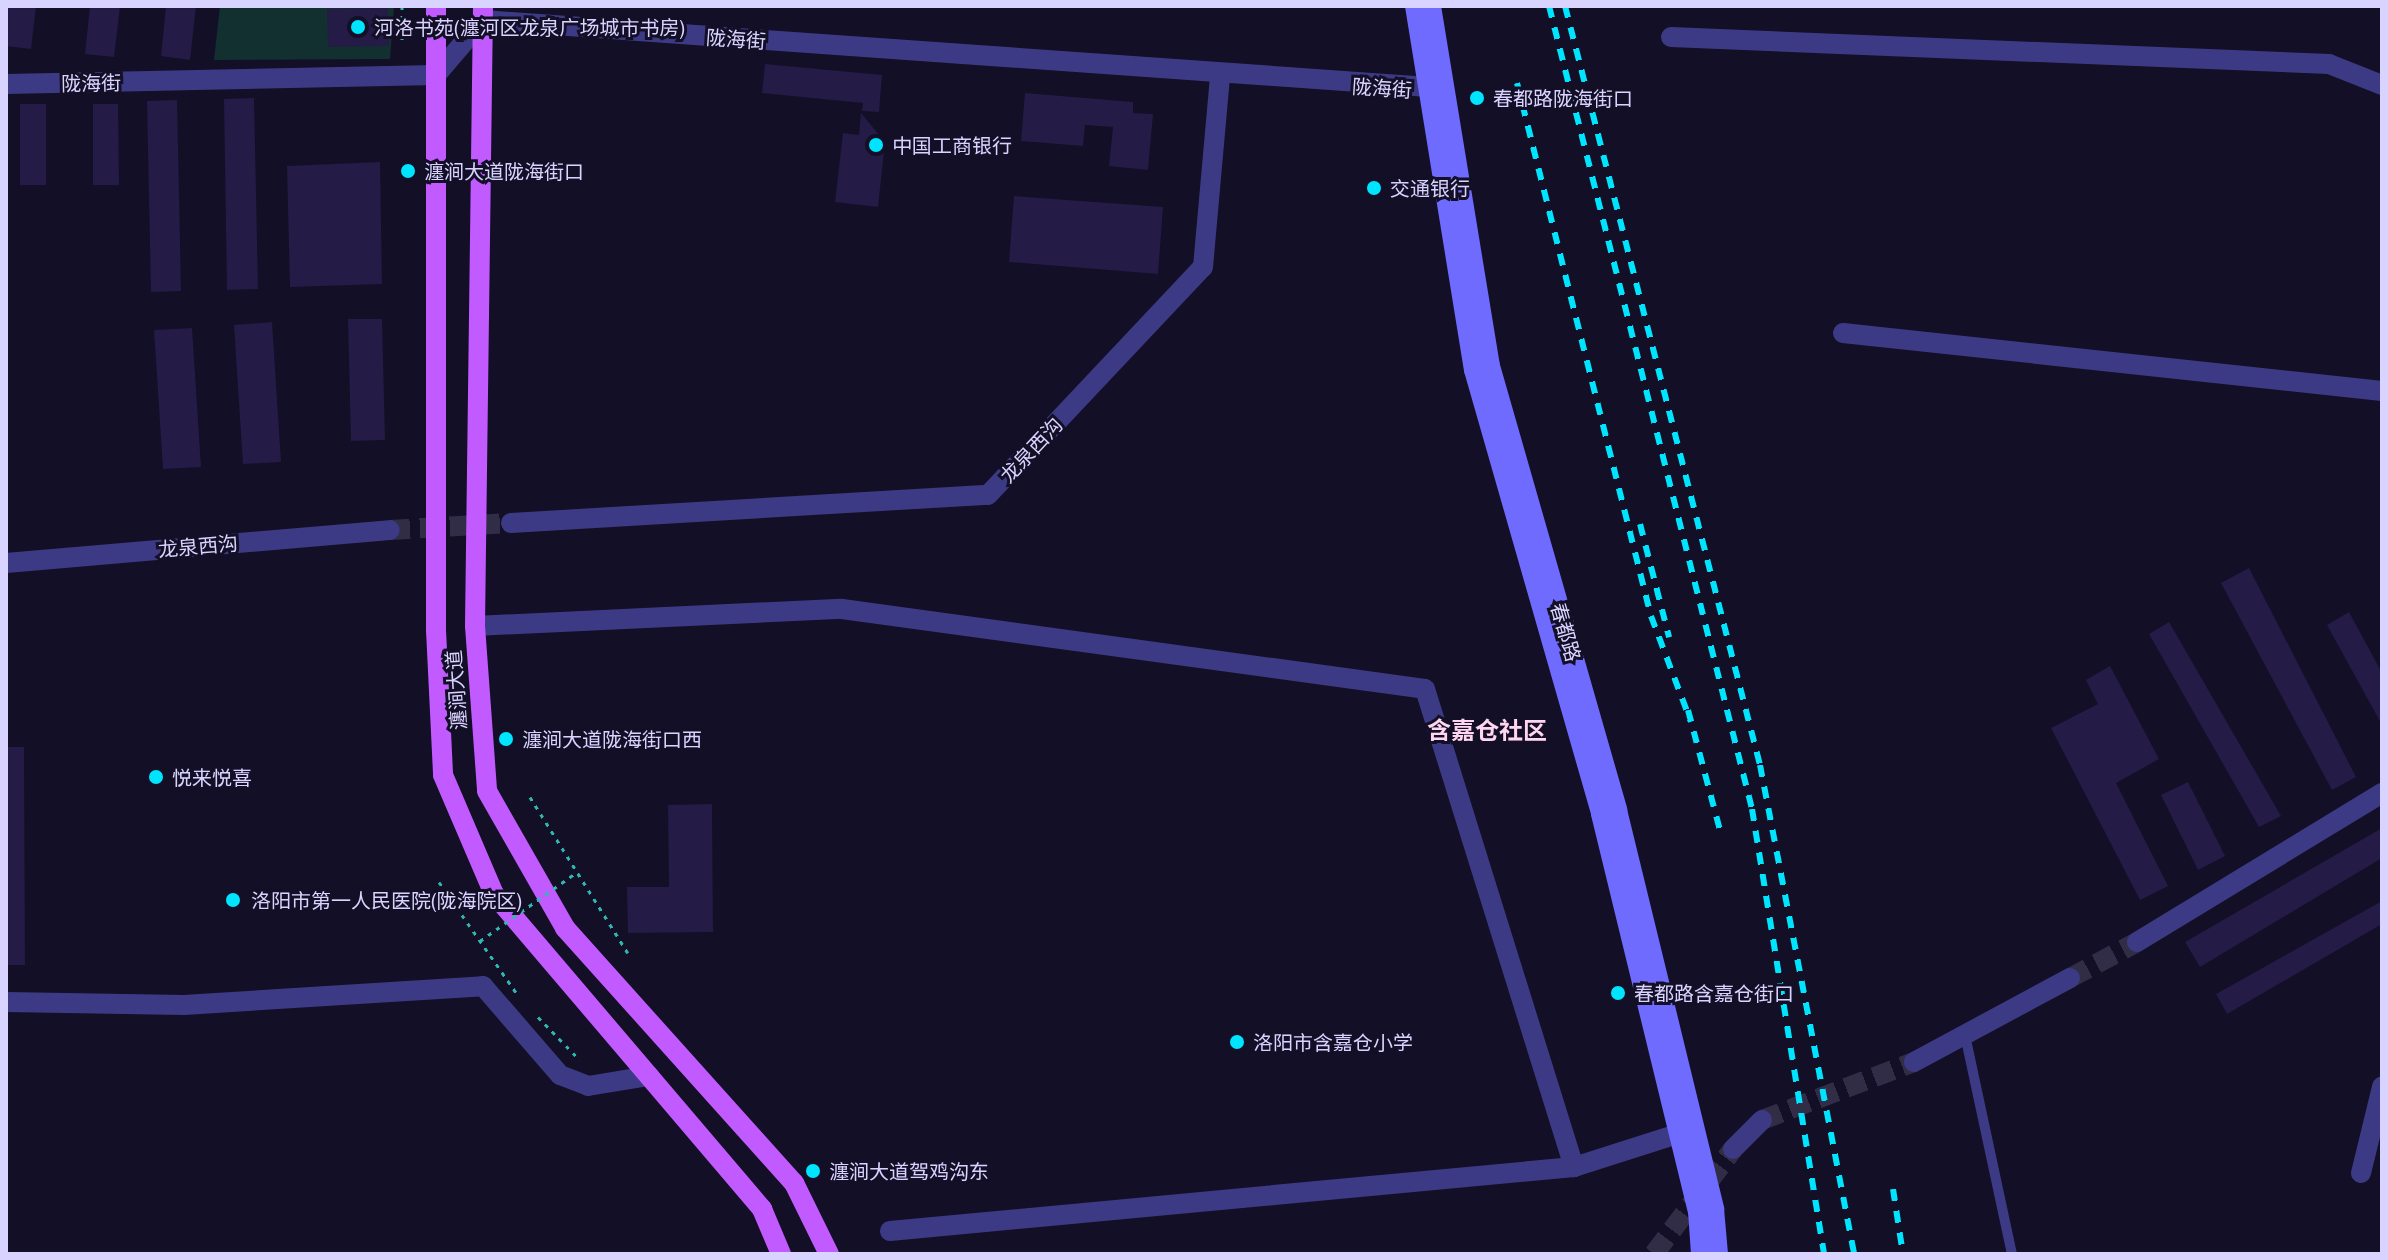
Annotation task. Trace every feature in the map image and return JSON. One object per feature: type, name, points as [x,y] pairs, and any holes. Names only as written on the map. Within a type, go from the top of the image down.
[{"type":"main road","name":"瀍涧大道","points":[[436,6],[436,630],[443,775],[494,894],[762,1209],[781,1254]]},
{"type":"main road","name":"春都路","points":[[1415,6],[1436,90]]},
{"type":"main road","name":"春都路","points":[[1431,6],[1436,90],[1474,370],[1601,814],[1718,1254]]},
{"type":"main road","name":"瀍涧大道","points":[[483,13],[475,626],[487,791],[565,928],[794,1183],[829,1254]]},
{"type":"main road","name":"春都路","points":[[1686,1130],[1701,1254]]},
{"type":"street","points":[[436,75],[483,13]]},
{"type":"street","name":"陇海街","points":[[483,13],[1220,75],[1436,90]]},
{"type":"street","points":[[1671,37],[2329,64],[2382,85]]},
{"type":"street","name":"陇海街","points":[[6,84],[436,75]]},
{"type":"street","name":"龙泉西沟","points":[[511,523],[988,495],[1203,267],[1220,75]]},
{"type":"street","points":[[1843,333],[2382,391]]},
{"type":"street","name":"龙泉西沟","points":[[6,563],[390,530]]},
{"type":"street","points":[[475,626],[842,609],[1425,689],[1574,1167]]},
{"type":"street","points":[[2137,942],[2382,793]]},
{"type":"street","points":[[1914,1062],[2070,978]]},
{"type":"street","points":[[6,1002],[184,1005],[483,986],[560,1075],[588,1086],[649,1076]]},
{"type":"street","points":[[2361,1173],[2382,1087]]},
{"type":"street","points":[[1733,1149],[1762,1120]]},
{"type":"street","points":[[890,1231],[1574,1167],[1686,1130]]},
{"type":"lane","points":[[1965,1035],[2012,1254]]},
{"type":"path","points":[[402,6],[402,44]]},
{"type":"path","points":[[530,797],[628,953]]},
{"type":"path","points":[[480,941],[577,872]]},
{"type":"path","points":[[439,882],[524,1004]]},
{"type":"path","points":[[535,1015],[589,1069]]},
{"type":"green space","points":[[220,6],[394,6],[390,59],[214,60]]},
{"type":"building","points":[[6,6],[36,6],[31,49],[6,46]]},
{"type":"building","points":[[90,6],[120,6],[114,57],[85,54]]},
{"type":"building","points":[[166,6],[196,6],[190,60],[161,56]]},
{"type":"building","name":"河洛书苑(瀍河区龙泉广场城市书房)","points":[[388,8],[389,46],[328,47],[327,9]]},
{"type":"building","points":[[765,64],[882,75],[879,112],[862,111],[863,103],[762,93]]},
{"type":"building","points":[[1025,93],[1133,102],[1133,113],[1153,114],[1148,170],[1109,166],[1113,127],[1085,125],[1083,146],[1021,141]]},
{"type":"building","points":[[254,98],[258,289],[227,290],[224,99]]},
{"type":"building","points":[[177,100],[181,291],[151,292],[147,101]]},
{"type":"building","points":[[20,104],[46,104],[46,185],[20,185]]},
{"type":"building","points":[[93,104],[118,104],[119,185],[93,185]]},
{"type":"building","points":[[861,113],[885,142],[878,207],[835,202],[843,133],[859,135]]},
{"type":"building","points":[[380,162],[382,284],[290,287],[287,166]]},
{"type":"building","points":[[1014,196],[1163,207],[1158,274],[1009,262]]},
{"type":"building","points":[[348,319],[382,319],[385,440],[351,441]]},
{"type":"building","points":[[272,322],[281,462],[243,464],[234,325]]},
{"type":"building","points":[[192,328],[201,467],[163,469],[154,330]]},
{"type":"building","points":[[2249,568],[2356,777],[2332,790],[2221,583]]},
{"type":"building","points":[[2349,612],[2382,673],[2382,725],[2327,625]]},
{"type":"building","points":[[2169,622],[2281,816],[2259,827],[2149,634]]},
{"type":"building","points":[[2110,666],[2159,759],[2116,783],[2168,886],[2140,900],[2051,728],[2098,704],[2086,680]]},
{"type":"building","points":[[6,747],[24,747],[25,965],[6,965]]},
{"type":"building","points":[[2188,782],[2225,856],[2198,870],[2161,795]]},
{"type":"building","points":[[712,804],[713,932],[628,933],[627,887],[669,887],[668,805]]},
{"type":"building","points":[[2382,828],[2382,858],[2200,967],[2185,942]]},
{"type":"building","points":[[2382,901],[2382,924],[2227,1014],[2216,994]]},
{"type":"tunnel","points":[[390,530],[511,523]]},
{"type":"tunnel","points":[[2070,978],[2137,942]]},
{"type":"tunnel","points":[[1762,1120],[1914,1062]]},
{"type":"tunnel","points":[[1654,1254],[1733,1149]]},
{"type":"railway","points":[[1549,6],[1752,809],[1824,1254]]},
{"type":"railway","points":[[1565,6],[1760,765],[1854,1254]]},
{"type":"railway","points":[[1517,83],[1651,616],[1691,722]]},
{"type":"railway","points":[[1640,524],[1669,637]]},
{"type":"railway","points":[[1688,710],[1720,830]]},
{"type":"railway","points":[[1893,1189],[1903,1254]]},
{"type":"place","name":"河洛书苑(瀍河区龙泉广场城市书房)","points":[[358,27]]},
{"type":"place","name":"春都路陇海街口","points":[[1477,98]]},
{"type":"place","name":"中国工商银行","points":[[876,145]]},
{"type":"place","name":"瀍涧大道陇海街口","points":[[408,171]]},
{"type":"place","name":"交通银行","points":[[1374,188]]},
{"type":"place","name":"瀍涧大道陇海街口西","points":[[506,739]]},
{"type":"place","name":"悦来悦喜","points":[[156,777]]},
{"type":"place","name":"洛阳市第一人民医院(陇海院区)","points":[[233,900]]},
{"type":"place","name":"春都路含嘉仓街口","points":[[1618,993]]},
{"type":"place","name":"洛阳市含嘉仓小学","points":[[1237,1042]]},
{"type":"place","name":"瀍涧大道驾鸡沟东","points":[[813,1171]]},
{"type":"district","name":"含嘉仓社区","points":[[1487,731]]}]
